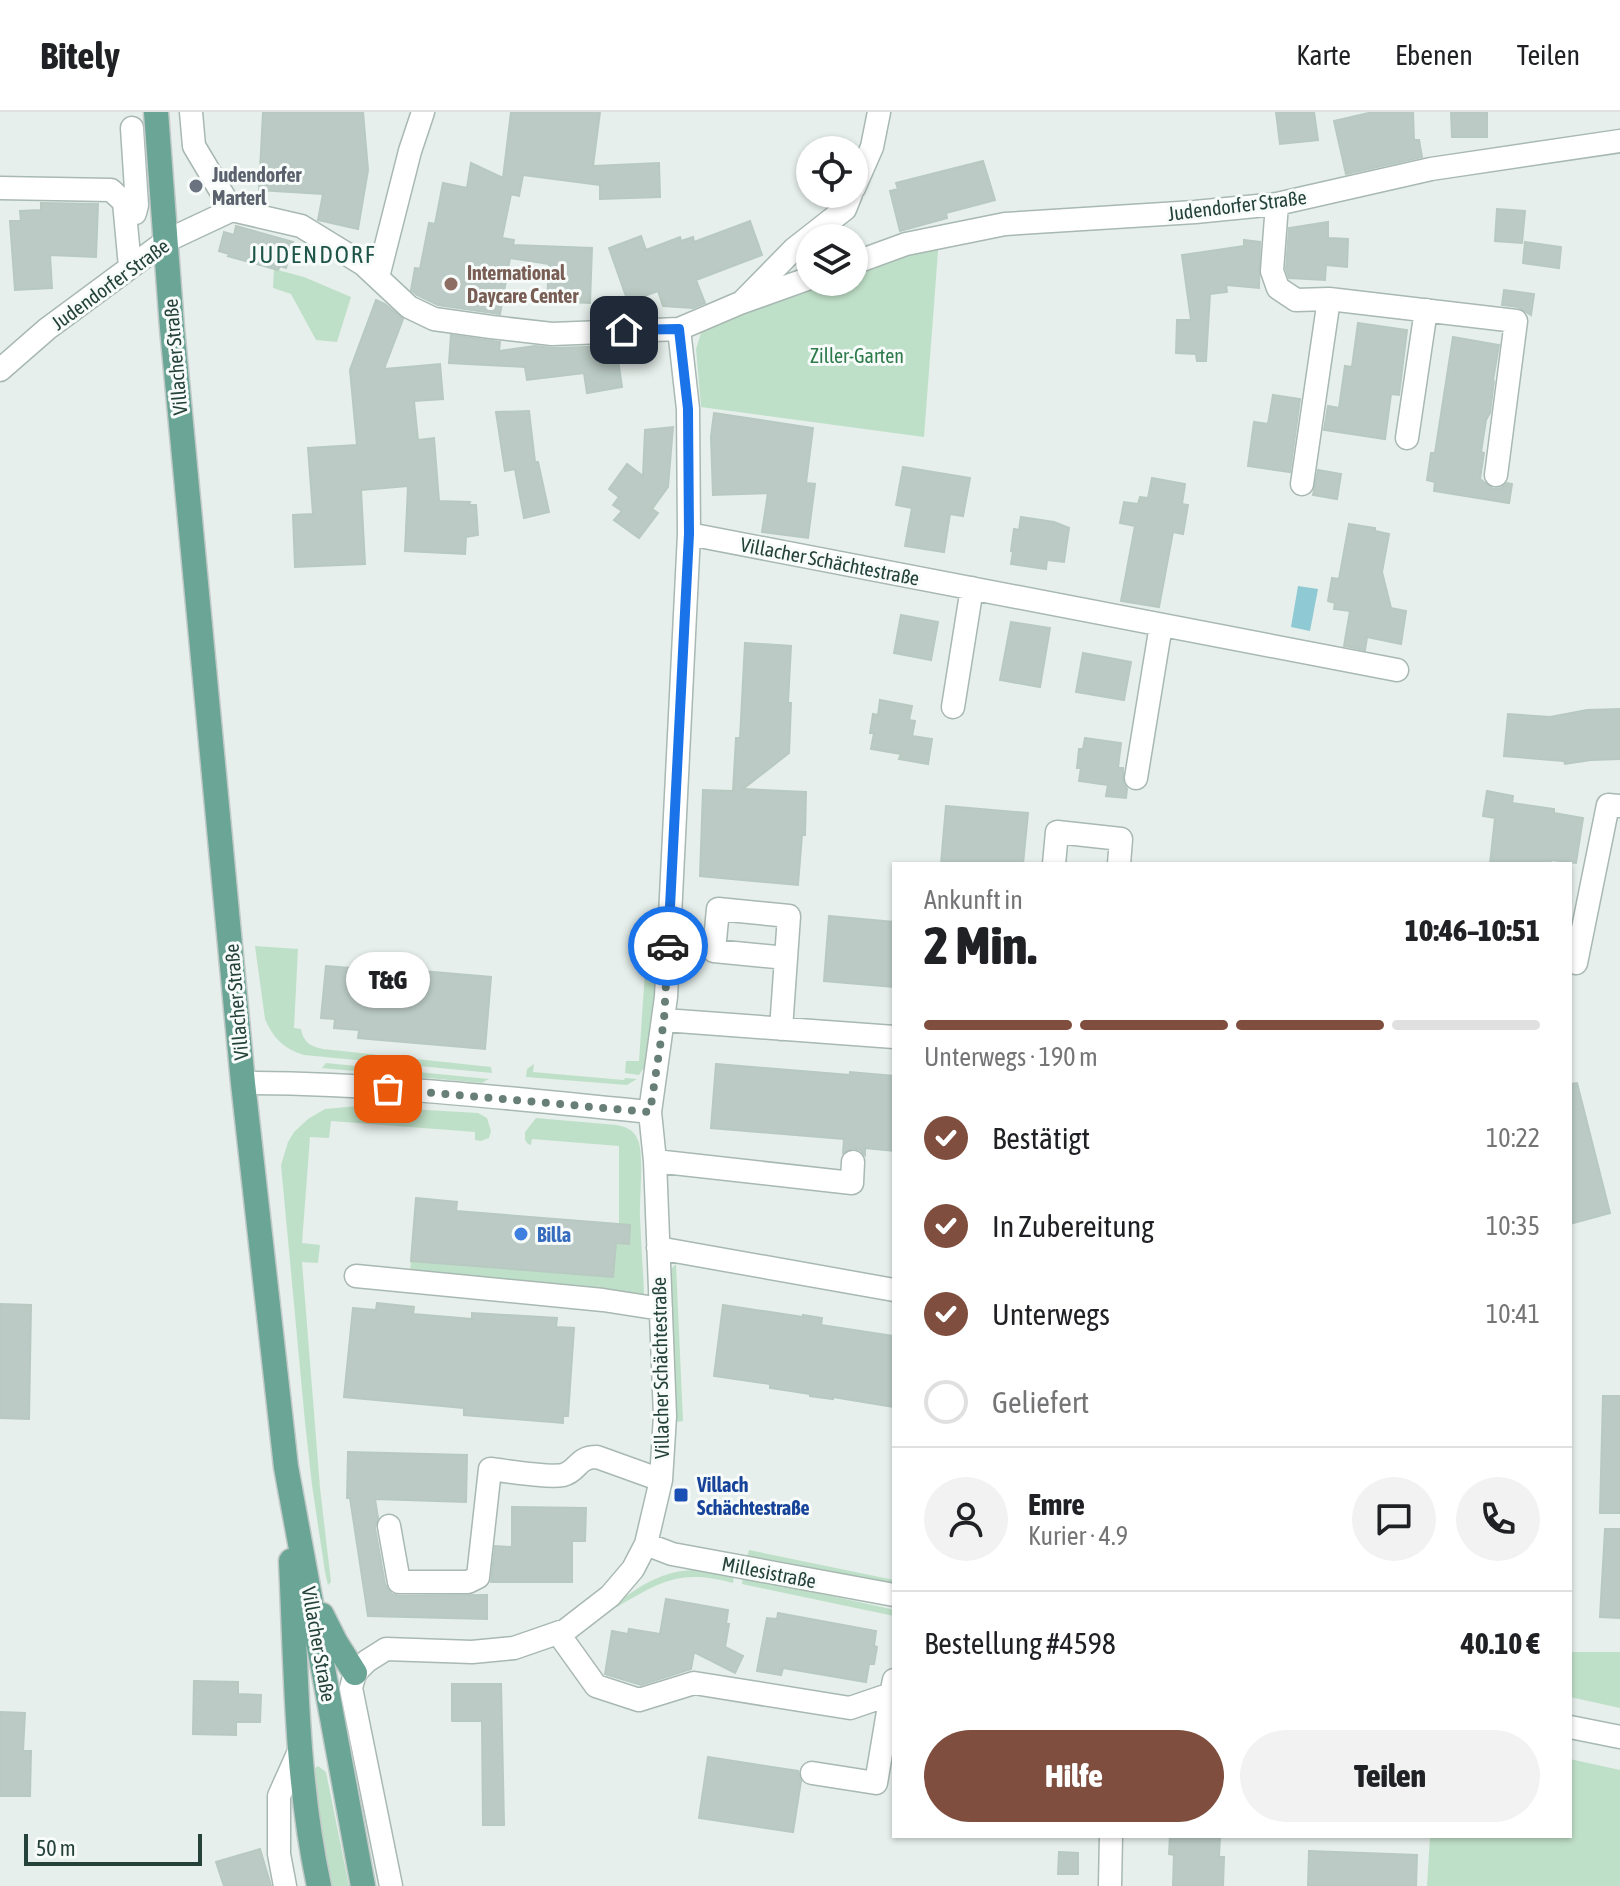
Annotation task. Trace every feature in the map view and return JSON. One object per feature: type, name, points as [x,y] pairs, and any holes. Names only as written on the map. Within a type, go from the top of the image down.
[{"type":"main road","name":"Villacher Straße","points":[[156,112],[172,328],[243,1083],[286,1467],[363,1886]]},
{"type":"main road","points":[[286,1467],[300,1749],[309,1839],[319,1886]]},
{"type":"main road","points":[[307,1580],[336,1643],[355,1673]]},
{"type":"street","points":[[191,112],[194,146],[232,210],[301,226],[363,264],[409,307],[434,319],[552,334],[679,329],[796,283]]},
{"type":"street","points":[[378,277],[423,112]]},
{"type":"street","points":[[868,156],[879,112]]},
{"type":"street","points":[[125,214],[135,213],[137,205],[132,128]]},
{"type":"street","name":"Judendorfer Straße","points":[[868,258],[906,244],[1005,224],[1277,204],[1431,169],[1620,141]]},
{"type":"street","points":[[0,188],[111,190],[124,202],[130,267]]},
{"type":"street","points":[[1277,204],[1272,271],[1278,288],[1296,300],[1329,299],[1516,321],[1496,475]]},
{"type":"street","points":[[740,303],[794,249],[845,208]]},
{"type":"street","name":"Judendorfer Straße","points":[[0,370],[47,329],[166,241],[232,210]]},
{"type":"street","points":[[1302,484],[1329,299]]},
{"type":"street","points":[[1407,438],[1426,310]]},
{"type":"street","name":"Villacher Schächtestraße","points":[[355,1673],[386,1649],[472,1652],[514,1648],[566,1630],[610,1596],[633,1569],[646,1544],[661,1480],[665,1416],[655,1161],[650,1112],[664,1020],[689,534],[688,409],[679,329]]},
{"type":"street","name":"Villacher Schächtestraße","points":[[689,534],[1397,670]]},
{"type":"street","points":[[953,707],[972,588]]},
{"type":"street","points":[[1136,778],[1161,625]]},
{"type":"street","points":[[1576,963],[1608,805],[1620,806]]},
{"type":"street","points":[[1054,862],[1057,832],[1121,839],[1119,862]]},
{"type":"street","points":[[781,1029],[786,958]]},
{"type":"street","points":[[664,1020],[892,1037]]},
{"type":"street","points":[[243,1083],[313,1084],[650,1112]]},
{"type":"street","points":[[655,1161],[852,1183],[853,1162]]},
{"type":"street","points":[[658,1248],[892,1290]]},
{"type":"street","points":[[356,1276],[603,1300],[661,1309]]},
{"type":"street","points":[[389,1526],[399,1582],[468,1582],[478,1577],[490,1469],[558,1475],[572,1471],[588,1457],[597,1457],[661,1480]]},
{"type":"street","name":"Millesistraße","points":[[646,1544],[672,1554],[892,1595]]},
{"type":"street","points":[[558,1633],[596,1686],[639,1700],[694,1683],[850,1708],[892,1687]]},
{"type":"street","points":[[355,1673],[351,1688],[391,1886]]},
{"type":"street","points":[[812,1773],[876,1783],[892,1693]]},
{"type":"street","points":[[1572,1727],[1620,1737]]},
{"type":"street","points":[[285,1886],[279,1854],[279,1796],[300,1749]]},
{"type":"street","points":[[1110,1886],[1111,1838]]},
{"type":"green space","name":"Ziller-Garten","points":[[939,238],[924,437],[701,407],[696,349],[706,317],[796,287],[796,296],[868,296],[868,259]]},
{"type":"green space","points":[[274,269],[304,277],[351,297],[337,342],[316,340],[291,294],[273,288]]},
{"type":"green space","points":[[255,946],[298,949],[294,1028],[301,1029],[311,1045],[323,1049],[491,1067],[492,1073],[304,1055],[291,1050],[276,1037],[265,1019]]},
{"type":"green space","points":[[645,971],[660,972],[649,1068],[643,1069],[639,1075],[625,1073],[626,1061],[639,1061]]},
{"type":"green space","points":[[326,1063],[489,1079],[482,1083],[322,1068]]},
{"type":"green space","points":[[534,1064],[533,1072],[637,1079],[627,1085],[526,1077],[527,1069]]},
{"type":"green space","points":[[358,1106],[478,1113],[487,1118],[491,1131],[489,1138],[481,1141],[475,1140],[475,1132],[331,1121],[329,1138],[310,1137],[302,1243],[320,1245],[318,1263],[302,1262],[320,1488],[331,1582],[328,1585],[312,1485],[281,1165],[288,1142],[308,1119],[325,1109]]},
{"type":"green space","points":[[536,1118],[617,1125],[635,1135],[641,1154],[643,1296],[410,1272],[411,1261],[613,1277],[616,1243],[628,1244],[630,1225],[619,1224],[619,1146],[532,1139],[531,1145],[528,1144],[525,1132]]},
{"type":"green space","points":[[676,1264],[683,1421],[676,1422],[670,1277]]},
{"type":"green space","points":[[749,1550],[892,1580],[892,1586],[747,1557]]},
{"type":"green space","points":[[696,1570],[734,1576],[733,1583],[699,1577],[672,1580],[614,1606],[652,1580]]},
{"type":"green space","points":[[743,1577],[891,1609],[892,1616],[742,1584]]},
{"type":"green space","points":[[1572,1652],[1620,1652],[1620,1708],[1572,1697]]},
{"type":"green space","points":[[1572,1759],[1620,1770],[1620,1886],[1427,1886],[1430,1838],[1572,1838]]},
{"type":"green space","points":[[318,1766],[326,1772],[349,1886],[329,1886],[310,1772]]},
{"type":"water","points":[[1298,586],[1318,589],[1310,631],[1291,627]]},
{"type":"building","points":[[263,112],[363,112],[368,170],[358,229],[318,220],[323,194],[259,190]]},
{"type":"building","points":[[511,112],[600,112],[593,166],[659,163],[660,197],[600,199],[600,185],[523,175],[519,196],[511,194],[502,238],[514,240],[513,245],[592,248],[590,303],[547,301],[549,264],[510,258],[500,314],[438,305],[411,290],[415,268],[420,269],[429,223],[435,224],[443,183],[467,188],[471,163],[503,178]]},
{"type":"building","points":[[1276,112],[1314,112],[1318,140],[1280,144]]},
{"type":"building","points":[[1373,112],[1413,112],[1414,140],[1419,140],[1422,157],[1346,174],[1334,121]]},
{"type":"building","points":[[1451,112],[1487,112],[1487,137],[1452,137]]},
{"type":"building","points":[[983,161],[995,200],[946,213],[947,218],[900,231],[890,191],[898,189],[896,183]]},
{"type":"building","points":[[41,203],[98,204],[96,257],[50,255],[52,288],[15,290],[10,221],[21,221],[20,211],[41,210]]},
{"type":"building","points":[[1497,209],[1525,211],[1522,243],[1495,241]]},
{"type":"building","points":[[750,221],[762,255],[696,280],[705,303],[693,308],[663,306],[658,291],[628,302],[609,248],[641,236],[646,250],[680,237],[681,241],[693,237],[694,242]]},
{"type":"building","points":[[1328,222],[1328,238],[1348,239],[1347,267],[1326,265],[1325,280],[1289,278],[1286,269],[1289,228]]},
{"type":"building","points":[[236,226],[293,242],[286,268],[280,266],[278,270],[219,251],[224,232],[234,235]]},
{"type":"building","points":[[1244,240],[1260,242],[1259,288],[1226,285],[1227,292],[1210,294],[1206,361],[1197,361],[1196,354],[1176,353],[1177,320],[1191,320],[1182,255],[1244,246]]},
{"type":"building","points":[[1525,242],[1561,247],[1559,268],[1523,263]]},
{"type":"building","points":[[1504,290],[1534,294],[1531,315],[1518,307],[1502,305]]},
{"type":"building","points":[[376,300],[403,319],[384,369],[440,364],[443,399],[414,401],[418,440],[434,438],[439,501],[476,505],[478,535],[466,537],[465,554],[405,551],[408,486],[361,490],[365,564],[295,567],[293,515],[313,514],[308,448],[357,445],[350,370]]},
{"type":"building","points":[[1358,323],[1407,330],[1399,395],[1391,394],[1385,439],[1324,430],[1328,406],[1339,408],[1345,366],[1352,367]]},
{"type":"building","points":[[451,335],[500,342],[499,351],[535,346],[616,346],[622,387],[587,393],[584,373],[527,380],[525,367],[449,363]]},
{"type":"building","points":[[1453,337],[1499,345],[1490,413],[1481,452],[1484,453],[1480,479],[1493,489],[1512,484],[1509,503],[1434,491],[1435,482],[1427,480],[1431,453],[1435,453]]},
{"type":"building","points":[[1273,395],[1300,399],[1290,472],[1248,466],[1254,422],[1268,424]]},
{"type":"building","points":[[529,411],[535,462],[538,462],[549,512],[524,518],[515,469],[505,471],[496,412]]},
{"type":"building","points":[[714,413],[813,428],[806,483],[815,484],[808,538],[762,532],[768,493],[713,495],[711,437]]},
{"type":"building","points":[[673,427],[668,487],[652,509],[658,513],[639,538],[614,520],[622,511],[613,505],[619,497],[609,489],[627,464],[643,476],[645,430]]},
{"type":"building","points":[[903,467],[970,478],[963,516],[950,514],[944,552],[905,546],[912,508],[896,505]]},
{"type":"building","points":[[1318,470],[1341,474],[1337,499],[1313,495]]},
{"type":"building","points":[[1152,478],[1185,484],[1182,504],[1188,505],[1183,534],[1173,532],[1159,607],[1121,601],[1135,526],[1120,523],[1124,502],[1138,504],[1140,497],[1148,498]]},
{"type":"building","points":[[1021,517],[1054,522],[1069,528],[1064,562],[1047,560],[1046,569],[1011,564],[1014,529],[1019,530]]},
{"type":"building","points":[[1349,524],[1375,528],[1375,531],[1389,534],[1382,572],[1391,608],[1406,611],[1401,644],[1367,637],[1365,650],[1344,646],[1350,611],[1334,609],[1335,603],[1328,601],[1332,578],[1339,579]]},
{"type":"building","points":[[901,615],[938,622],[931,660],[894,653]]},
{"type":"building","points":[[1011,622],[1050,628],[1040,687],[1000,680]]},
{"type":"building","points":[[745,643],[791,646],[789,753],[743,789],[806,792],[805,835],[802,835],[798,885],[700,876],[703,790],[733,791],[736,738],[740,738]]},
{"type":"building","points":[[1083,653],[1131,662],[1124,700],[1076,692]]},
{"type":"building","points":[[880,700],[912,706],[909,720],[915,721],[912,736],[932,739],[928,764],[899,759],[901,754],[871,749],[873,714],[878,715]]},
{"type":"building","points":[[1620,709],[1620,759],[1565,764],[1564,761],[1504,756],[1508,714],[1550,717],[1587,710]]},
{"type":"building","points":[[1085,738],[1121,743],[1118,768],[1123,768],[1126,798],[1106,796],[1108,785],[1079,781],[1079,749],[1083,749]]},
{"type":"building","points":[[1487,791],[1513,796],[1512,803],[1554,809],[1554,813],[1583,818],[1576,863],[1551,860],[1490,862],[1495,818],[1483,816]]},
{"type":"building","points":[[946,806],[1028,813],[1023,862],[941,862]]},
{"type":"building","points":[[829,916],[892,922],[892,987],[824,981]]},
{"type":"building","points":[[326,966],[364,969],[364,966],[491,977],[485,1049],[358,1038],[359,1030],[334,1028],[335,1019],[321,1018]]},
{"type":"building","points":[[716,1064],[892,1076],[892,1151],[865,1148],[865,1155],[853,1148],[843,1153],[844,1139],[711,1128]]},
{"type":"building","points":[[1577,1083],[1610,1213],[1572,1223],[1572,1084]]},
{"type":"building","name":"Billa","points":[[416,1198],[457,1202],[456,1211],[630,1225],[629,1244],[616,1243],[613,1277],[411,1261]]},
{"type":"building","points":[[377,1303],[414,1307],[413,1314],[472,1319],[472,1313],[557,1318],[556,1327],[574,1328],[568,1416],[563,1416],[563,1423],[464,1415],[464,1408],[344,1397],[353,1308],[376,1310]]},
{"type":"building","points":[[0,1304],[31,1305],[29,1419],[0,1418]]},
{"type":"building","points":[[723,1305],[822,1318],[821,1325],[892,1336],[892,1407],[810,1396],[770,1388],[770,1384],[714,1376]]},
{"type":"building","points":[[1603,1396],[1620,1396],[1620,1513],[1600,1513]]},
{"type":"building","points":[[348,1452],[467,1455],[466,1502],[375,1499],[378,1518],[375,1528],[385,1584],[392,1594],[487,1595],[487,1619],[368,1616],[350,1498],[347,1498]]},
{"type":"building","points":[[512,1507],[586,1508],[585,1541],[572,1541],[572,1582],[491,1582],[495,1546],[512,1547]]},
{"type":"building","points":[[1605,1529],[1620,1529],[1620,1618],[1600,1617]]},
{"type":"building","points":[[666,1599],[728,1610],[725,1647],[743,1656],[735,1673],[694,1652],[691,1669],[641,1685],[605,1674],[612,1631],[628,1634],[629,1629],[660,1634]]},
{"type":"building","points":[[778,1613],[876,1631],[874,1664],[869,1664],[866,1682],[783,1668],[781,1675],[757,1671],[767,1618],[777,1619]]},
{"type":"building","points":[[194,1681],[238,1682],[238,1694],[261,1695],[260,1722],[236,1722],[236,1735],[193,1734]]},
{"type":"building","points":[[452,1684],[501,1684],[504,1825],[483,1825],[482,1721],[452,1721]]},
{"type":"building","points":[[0,1712],[25,1713],[23,1751],[31,1751],[30,1796],[0,1796]]},
{"type":"building","points":[[708,1757],[798,1771],[801,1781],[793,1832],[699,1818]]},
{"type":"building","points":[[1170,1838],[1220,1838],[1219,1857],[1224,1857],[1223,1886],[1173,1886],[1174,1855],[1169,1854]]},
{"type":"building","points":[[260,1849],[271,1886],[224,1886],[216,1862]]},
{"type":"building","points":[[1309,1851],[1417,1855],[1416,1886],[1308,1886]]},
{"type":"building","points":[[1059,1852],[1078,1853],[1078,1874],[1058,1874]]},
{"type":"way so far","points":[[388,1089],[650,1112],[664,1020],[668,946]]},
{"type":"place","name":"Judendorfer Marterl","points":[[196,186]]},
{"type":"place","name":"International Daycare Center","points":[[451,284]]},
{"type":"place","name":"T&G","points":[[388,1089]]},
{"type":"place","name":"Billa","points":[[521,1234]]},
{"type":"place","name":"Villach Schächtestraße","points":[[681,1495]]},
{"type":"district","name":"JUDENDORF","points":[[313,254]]},
{"type":"route","points":[[624,330],[679,329],[688,409],[689,534],[668,946]]}]
